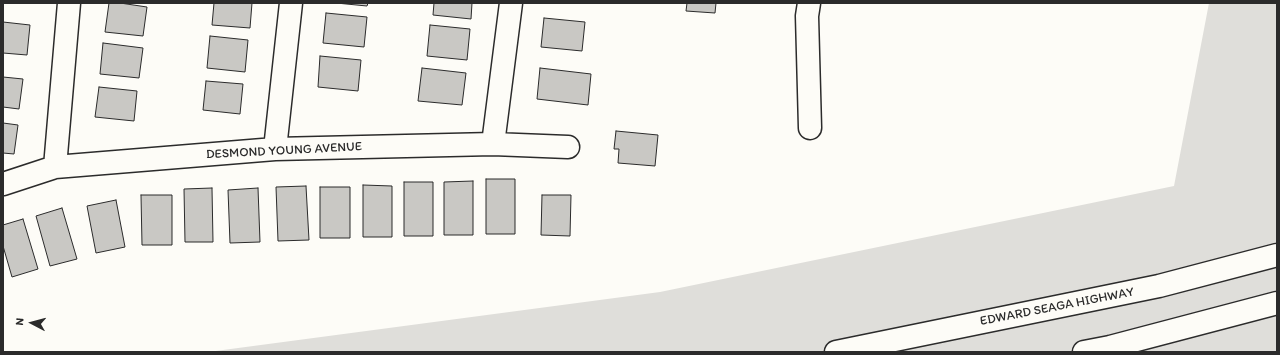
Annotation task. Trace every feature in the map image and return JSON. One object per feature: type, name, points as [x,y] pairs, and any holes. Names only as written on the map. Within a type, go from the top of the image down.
[{"type":"main road","points":[[55,167],[69,3]]},
{"type":"main road","points":[[275,149],[291,3]]},
{"type":"main road","points":[[493,144],[511,3]]},
{"type":"main road","points":[[809,3],[807,16],[810,128]]},
{"type":"main road","name":"DESMOND YOUNG AVENUE","points":[[3,184],[55,167],[275,149],[493,144],[568,147]]},
{"type":"main road","name":"EDWARD SEAGA HIGHWAY","points":[[836,352],[1159,286],[1277,255]]},
{"type":"main road","points":[[1084,352],[1110,347],[1277,303]]},
{"type":"shaded area","points":[[1209,3],[1277,3],[1277,352],[208,352],[660,292],[1174,186]]},
{"type":"building","points":[[109,3],[147,7],[143,36],[105,32]]},
{"type":"building","points":[[214,3],[252,3],[250,28],[212,25]]},
{"type":"building","points":[[336,3],[368,3],[367,6]]},
{"type":"building","points":[[434,3],[472,3],[471,19],[433,15]]},
{"type":"building","points":[[687,3],[716,3],[715,13],[686,11]]},
{"type":"building","points":[[326,13],[367,17],[364,47],[323,43]]},
{"type":"building","points":[[544,18],[585,22],[582,51],[541,47]]},
{"type":"building","points":[[3,22],[30,25],[27,55],[3,53]]},
{"type":"building","points":[[430,25],[470,29],[467,60],[427,56]]},
{"type":"building","points":[[210,36],[248,40],[245,72],[207,68]]},
{"type":"building","points":[[103,43],[143,48],[139,78],[100,74]]},
{"type":"building","points":[[320,56],[361,60],[358,91],[318,87]]},
{"type":"building","points":[[422,68],[466,73],[462,105],[418,101]]},
{"type":"building","points":[[540,68],[591,74],[588,105],[537,99]]},
{"type":"building","points":[[3,77],[23,79],[19,109],[3,107]]},
{"type":"building","points":[[206,81],[243,84],[240,114],[203,110]]},
{"type":"building","points":[[99,87],[137,91],[134,121],[95,117]]},
{"type":"building","points":[[3,123],[18,125],[14,154],[3,153]]},
{"type":"building","points":[[616,131],[658,135],[655,166],[618,163],[619,149],[614,149]]},
{"type":"building","points":[[486,179],[515,179],[515,234],[486,234]]},
{"type":"building","points":[[473,181],[473,235],[444,235],[444,182]]},
{"type":"building","points":[[404,182],[433,182],[433,236],[404,236]]},
{"type":"building","points":[[363,185],[392,186],[392,237],[363,237]]},
{"type":"building","points":[[306,186],[309,240],[278,241],[276,187]]},
{"type":"building","points":[[320,187],[350,187],[350,238],[320,238]]},
{"type":"building","points":[[212,188],[213,242],[185,242],[184,189]]},
{"type":"building","points":[[258,188],[260,242],[230,243],[228,190]]},
{"type":"building","points":[[141,195],[172,195],[172,245],[142,245]]},
{"type":"building","points":[[542,195],[571,195],[570,236],[541,235]]},
{"type":"building","points":[[116,200],[125,247],[96,253],[87,206]]},
{"type":"building","points":[[62,208],[77,259],[50,266],[36,216]]},
{"type":"building","points":[[23,219],[38,269],[12,277],[3,246],[3,225]]}]
